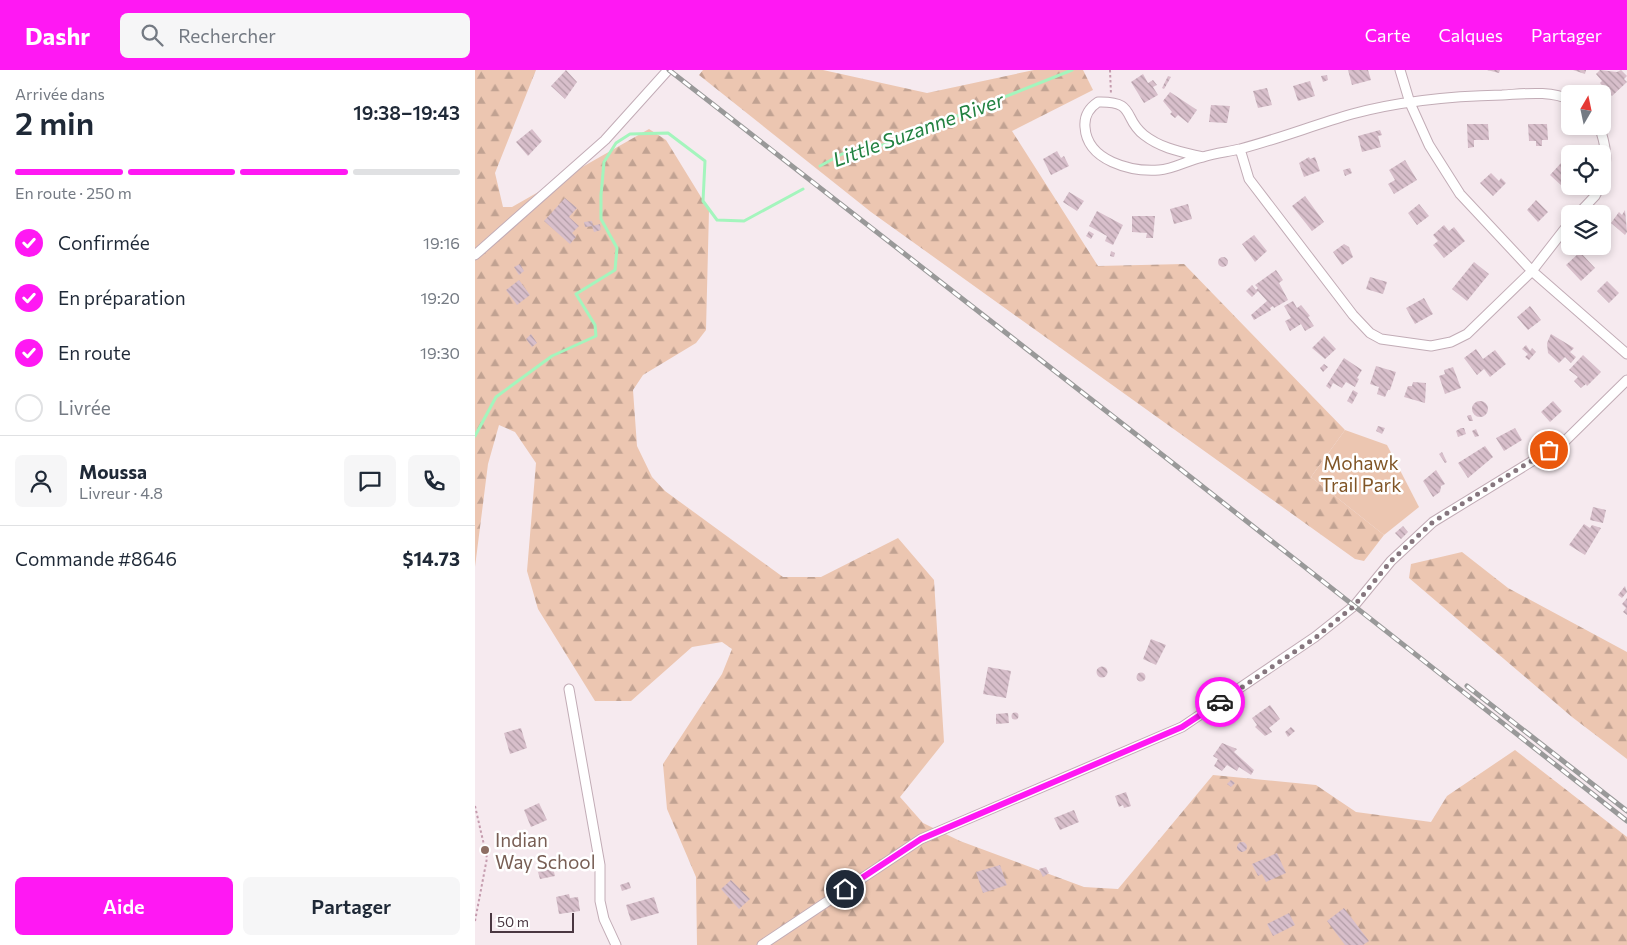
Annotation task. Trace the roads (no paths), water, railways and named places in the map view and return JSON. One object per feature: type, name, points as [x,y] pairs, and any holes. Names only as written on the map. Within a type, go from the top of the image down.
[{"type":"street","points":[[475,255],[605,140],[668,70]]},
{"type":"street","points":[[1400,70],[1410,103],[1429,145],[1460,194],[1532,271],[1627,354]]},
{"type":"street","points":[[1203,156],[1171,150],[1156,143],[1143,134],[1121,104],[1112,101],[1097,102],[1091,106],[1086,114],[1084,125],[1086,136],[1092,146],[1108,160],[1125,168],[1162,170],[1203,156],[1240,149],[1354,114],[1410,103],[1475,96],[1537,93],[1561,98]]},
{"type":"street","points":[[1240,149],[1249,179],[1353,315],[1370,333],[1381,339],[1431,346],[1451,342],[1467,334],[1532,271],[1561,234]]},
{"type":"street","points":[[1586,205],[1595,195]]},
{"type":"street","points":[[762,945],[921,839],[1182,727],[1315,638],[1359,601],[1391,561],[1433,522],[1565,441],[1627,380]]},
{"type":"street","points":[[569,689],[600,865],[600,901],[604,919],[616,945]]},
{"type":"waterway","name":"Little Suzanne River","points":[[820,166],[842,154],[887,144],[1072,70]]},
{"type":"waterway","name":"Little Suzanne River","points":[[475,436],[496,397],[552,356],[596,336],[595,325],[576,294],[615,270],[617,248],[601,219],[601,195],[604,162],[616,143],[630,134],[668,133],[705,161],[703,201],[717,220],[744,221],[803,189]]},
{"type":"railway","points":[[669,70],[1627,821]]},
{"type":"railway","points":[[1467,686],[1627,811]]},
{"type":"place","name":"Indian Way School","points":[[485,850]]},
{"type":"park label","name":"Mohawk Trail Park","points":[[1361,473]]}]
